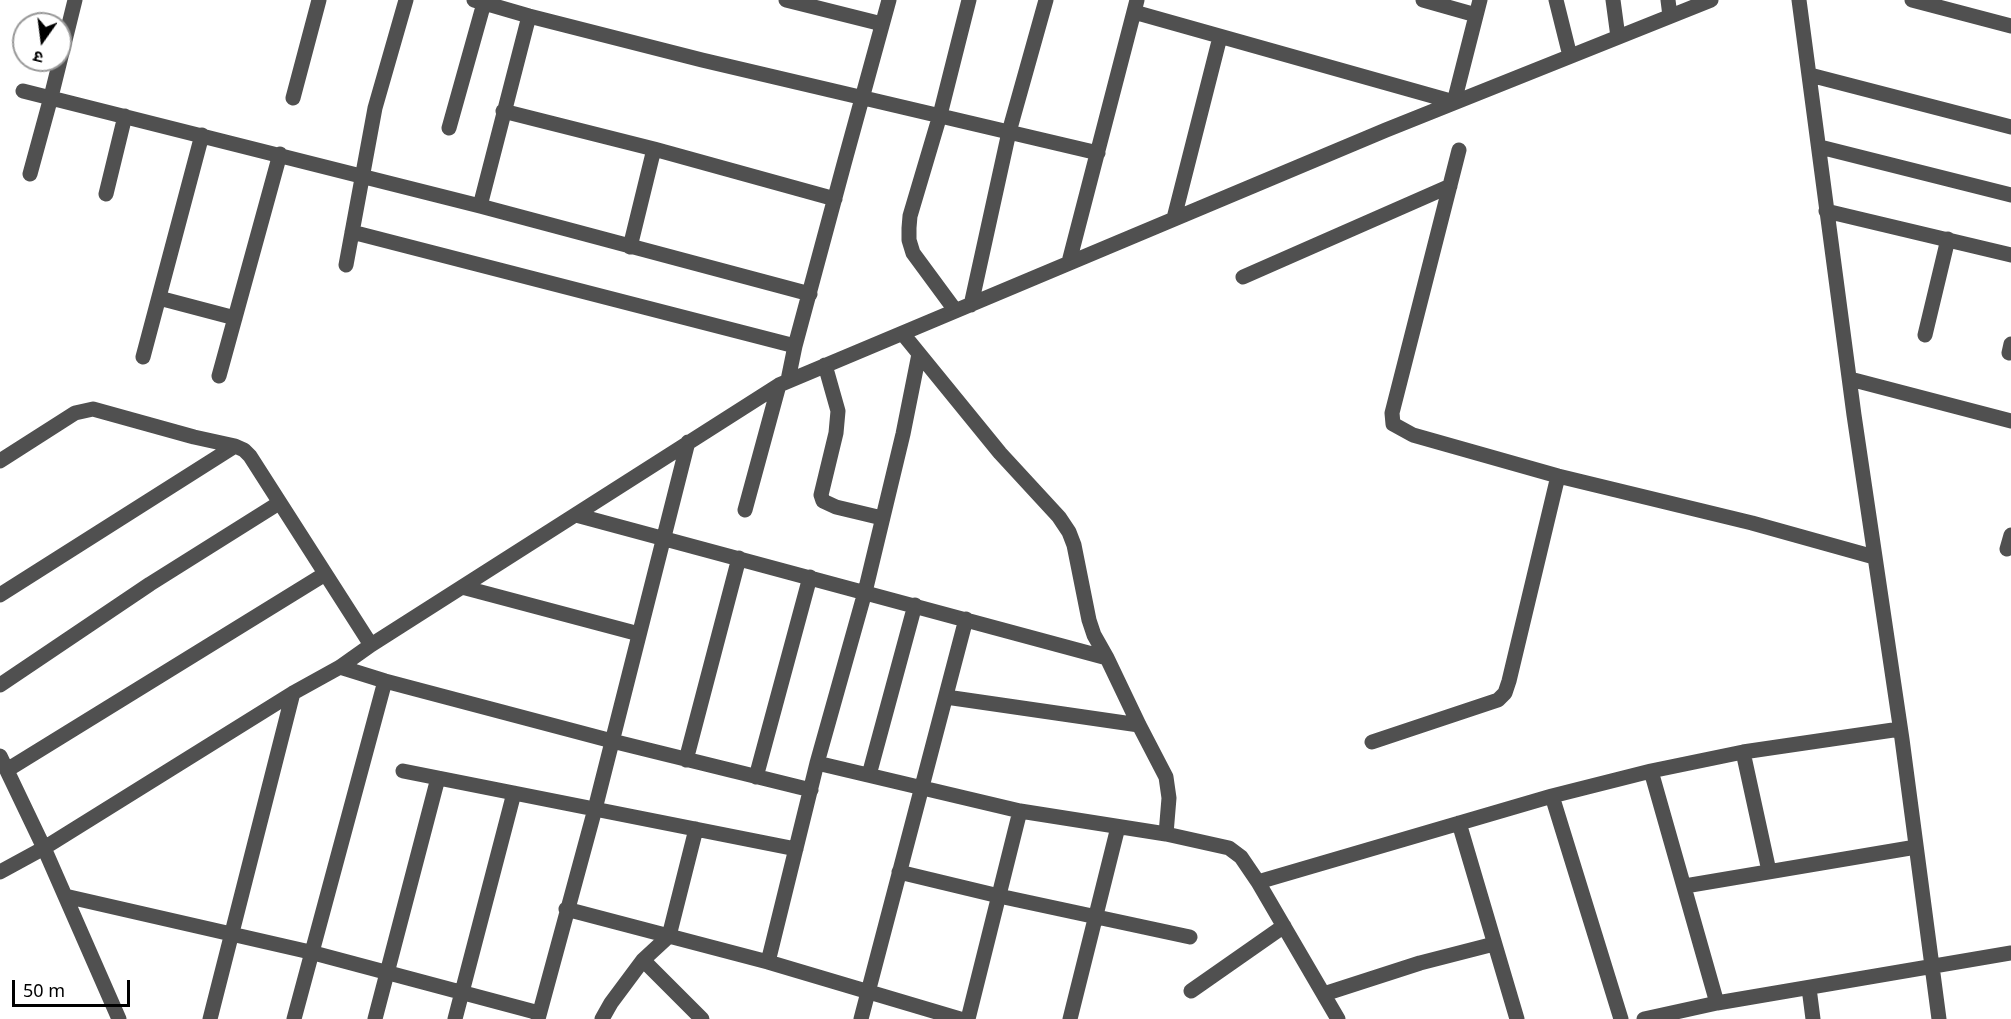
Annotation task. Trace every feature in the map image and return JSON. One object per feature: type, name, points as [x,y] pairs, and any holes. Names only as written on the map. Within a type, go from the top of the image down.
[{"type":"street","points":[[30,174],[75,0]]},
{"type":"street","points":[[294,98],[319,0]]},
{"type":"street","points":[[346,265],[375,108],[406,0]]},
{"type":"street","points":[[786,0],[882,24]]},
{"type":"street","points":[[745,510],[810,294],[889,0]]},
{"type":"street","points":[[955,310],[913,252],[909,240],[910,216],[940,115],[969,0]]},
{"type":"street","points":[[971,305],[1009,132],[1046,0]]},
{"type":"street","points":[[1423,0],[1478,7],[1454,102]]},
{"type":"street","points":[[1556,0],[1570,56]]},
{"type":"street","points":[[1612,0],[1618,36]]},
{"type":"street","points":[[1668,0],[1670,16]]},
{"type":"street","points":[[0,872],[44,848],[293,693],[340,667],[370,645],[784,383],[1454,102],[1711,0]]},
{"type":"street","points":[[1799,0],[1820,147],[1826,211],[1939,1019]]},
{"type":"street","points":[[1912,0],[2011,26]]},
{"type":"street","points":[[449,128],[479,1],[529,16],[862,99],[940,115],[1098,153]]},
{"type":"street","points":[[1069,262],[1135,6],[1220,37],[1454,102]]},
{"type":"street","points":[[480,206],[529,16]]},
{"type":"street","points":[[1174,218],[1220,37]]},
{"type":"street","points":[[1810,75],[2011,127]]},
{"type":"street","points":[[23,91],[280,154],[810,294]]},
{"type":"street","points":[[503,111],[654,149],[835,199]]},
{"type":"street","points":[[106,194],[125,116]]},
{"type":"street","points":[[143,357],[202,135]]},
{"type":"street","points":[[1820,147],[2011,195]]},
{"type":"street","points":[[630,247],[654,149]]},
{"type":"street","points":[[1459,150],[1392,413],[1393,424],[1413,435],[1558,476],[1752,523],[1874,557]]},
{"type":"street","points":[[219,376],[280,154]]},
{"type":"street","points":[[1243,277],[1450,186]]},
{"type":"street","points":[[1826,211],[2011,255]]},
{"type":"street","points":[[352,232],[795,346]]},
{"type":"street","points":[[1925,335],[1948,239]]},
{"type":"street","points":[[159,298],[235,318]]},
{"type":"street","points":[[903,334],[1000,453],[1059,517],[1069,532],[1074,545],[1092,629],[1166,777],[1169,798],[1166,834]]},
{"type":"street","points":[[768,962],[817,763],[865,592],[903,434],[919,354]]},
{"type":"street","points":[[825,365],[838,411],[836,433],[821,495],[823,501],[836,507],[882,518]]},
{"type":"street","points":[[1850,379],[2011,421]]},
{"type":"street","points":[[0,461],[75,413],[93,409],[244,450],[370,645]]},
{"type":"street","points":[[65,896],[310,952],[539,1016],[566,909],[595,809],[688,442]]},
{"type":"street","points":[[0,595],[235,446]]},
{"type":"street","points":[[1372,742],[1498,700],[1505,693],[1558,476]]},
{"type":"street","points":[[0,685],[150,584],[279,503]]},
{"type":"street","points":[[576,515],[1107,658]]},
{"type":"street","points":[[686,760],[739,558]]},
{"type":"street","points":[[7,770],[325,574]]},
{"type":"street","points":[[756,777],[810,577]]},
{"type":"street","points":[[462,587],[639,634]]},
{"type":"street","points":[[869,775],[915,605]]},
{"type":"street","points":[[861,1019],[966,619]]},
{"type":"street","points":[[340,667],[612,741],[811,790]]},
{"type":"street","points":[[294,1019],[310,952],[385,681]]},
{"type":"street","points":[[210,1019],[293,693]]},
{"type":"street","points":[[946,697],[1138,725]]},
{"type":"street","points":[[1258,882],[1552,796],[1651,771],[1743,752],[1900,729]]},
{"type":"street","points":[[1743,752],[1769,871]]},
{"type":"street","points":[[0,756],[44,848],[119,1019]]},
{"type":"street","points":[[817,763],[1020,811],[1166,834],[1229,848],[1241,857],[1258,882],[1337,1017],[1320,1019]]},
{"type":"street","points":[[403,771],[796,849]]},
{"type":"street","points":[[1651,771],[1717,1003]]},
{"type":"street","points":[[375,1019],[438,778]]},
{"type":"street","points":[[455,1019],[514,793]]},
{"type":"street","points":[[1552,796],[1621,1019]]},
{"type":"street","points":[[968,1019],[1020,811]]},
{"type":"street","points":[[1459,823],[1517,1019]]},
{"type":"street","points":[[1070,1019],[1118,827]]},
{"type":"street","points":[[602,1019],[643,960],[669,936],[696,829]]},
{"type":"street","points":[[1685,886],[1916,847]]},
{"type":"street","points":[[899,872],[1191,937]]},
{"type":"street","points":[[566,909],[768,962],[960,1019]]},
{"type":"street","points":[[1191,991],[1284,926]]},
{"type":"street","points":[[1324,994],[1420,963],[1494,944]]},
{"type":"street","points":[[1644,1019],[1717,1003],[2011,953]]},
{"type":"street","points":[[643,960],[702,1019]]},
{"type":"street","points":[[1809,988],[1813,1019]]}]
